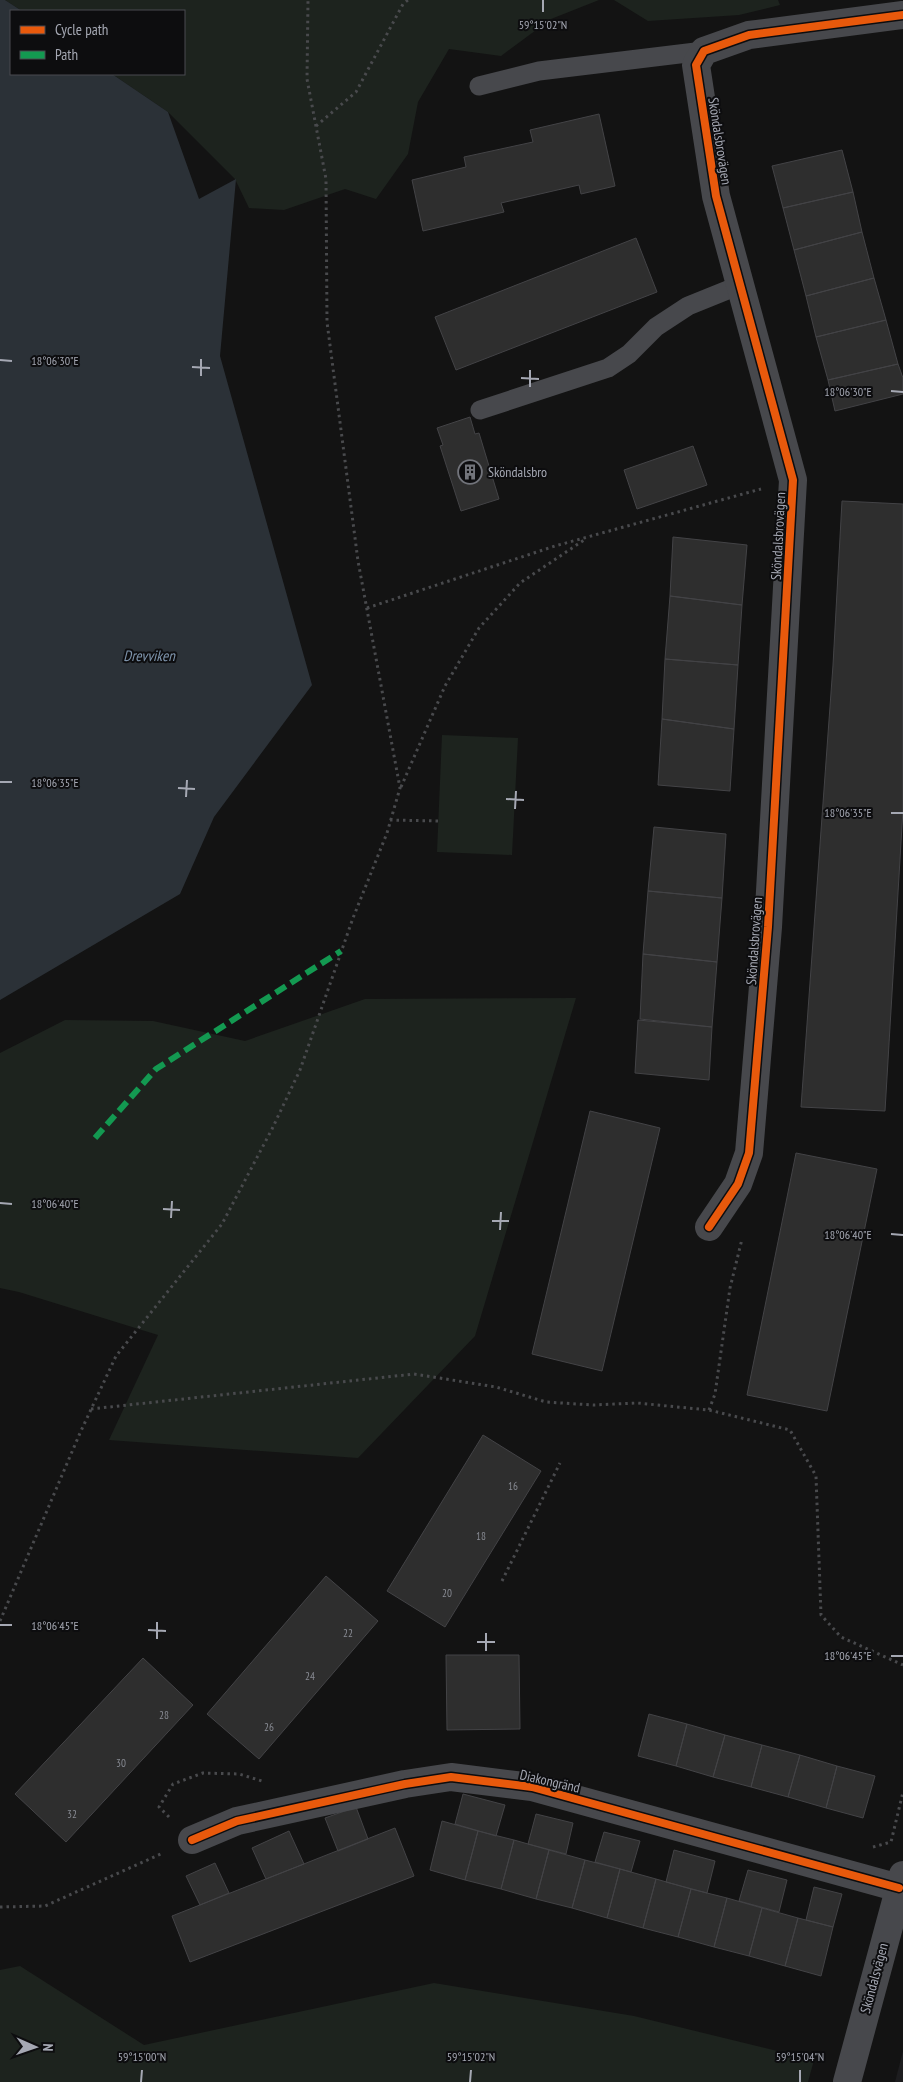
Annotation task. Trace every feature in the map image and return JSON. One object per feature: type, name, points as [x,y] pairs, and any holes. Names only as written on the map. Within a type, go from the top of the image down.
[{"type":"street","points":[[704,51],[749,35],[903,15]]},
{"type":"street","name":"Sköndalsbrovägen","points":[[704,51],[696,65],[716,196],[793,480],[768,927],[749,1153],[738,1184],[708,1228]]},
{"type":"street","name":"Diakongränd","points":[[192,1840],[237,1820],[405,1784],[450,1777],[532,1787],[901,1881]]},
{"type":"street","name":"Sköndalsvägen","points":[[847,2082],[901,1881]]},
{"type":"lane","points":[[479,86],[538,71],[704,51]]},
{"type":"lane","points":[[480,410],[608,368],[629,354],[656,327],[688,306],[740,285]]},
{"type":"path","points":[[308,0],[307,78],[326,179],[326,322],[358,561],[400,788]]},
{"type":"path","points":[[316,126],[356,92],[403,4],[408,0]]},
{"type":"path","points":[[368,608],[546,550],[793,480]]},
{"type":"path","points":[[0,1621],[91,1409],[116,1356],[222,1224],[272,1129],[300,1070],[400,788],[445,686],[479,628],[520,583],[588,538]]},
{"type":"path","points":[[390,820],[438,821]]},
{"type":"path","points":[[91,1409],[414,1374],[496,1387],[546,1402],[593,1405],[637,1404],[709,1410],[790,1430],[816,1476],[821,1615],[841,1637],[903,1664]]},
{"type":"path","points":[[502,1581],[560,1463]]},
{"type":"path","points":[[0,1907],[45,1906],[192,1840]]},
{"type":"shaded area","points":[[5,0],[599,0],[551,19],[501,56],[449,49],[418,102],[408,154],[376,199],[345,189],[284,210],[249,208],[235,179],[168,112],[113,75],[185,75],[185,10],[20,10]]},
{"type":"shaded area","points":[[614,0],[778,0],[780,5],[739,15],[648,21]]},
{"type":"shaded area","points":[[442,735],[518,738],[512,855],[437,852]]},
{"type":"shaded area","points":[[576,998],[475,1336],[358,1458],[109,1440],[158,1335],[19,1292],[0,1288],[0,1053],[65,1020],[153,1021],[245,1041],[365,999]]},
{"type":"shaded area","points":[[20,1966],[144,2045],[434,1983],[634,2016],[814,2060],[808,2082],[0,2082],[0,1970]]},
{"type":"shaded area","points":[[903,2051],[903,2082],[895,2082]]},
{"type":"water","name":"Drevviken","points":[[0,0],[5,0],[20,10],[10,10],[10,75],[113,75],[168,112],[199,199],[236,179],[220,356],[312,685],[214,817],[180,894],[0,1000]]},
{"type":"building","points":[[599,114],[615,186],[581,194],[579,185],[501,203],[504,212],[423,231],[412,180],[466,167],[464,157],[533,142],[530,130]]},
{"type":"building","points":[[842,150],[853,192],[783,208],[772,166]]},
{"type":"building","points":[[853,192],[862,232],[794,250],[783,208]]},
{"type":"building","points":[[862,232],[874,278],[806,296],[794,250]]},
{"type":"building","points":[[636,238],[657,292],[456,370],[435,317]]},
{"type":"building","points":[[874,278],[886,320],[816,337],[806,296]]},
{"type":"building","points":[[886,320],[898,364],[828,380],[816,337]]},
{"type":"building","points":[[898,364],[903,378],[903,394],[835,411],[828,380]]},
{"type":"building","name":"Sköndalsbro","points":[[470,417],[475,434],[479,433],[499,499],[461,511],[440,446],[443,445],[437,428]]},
{"type":"building","points":[[693,446],[707,485],[637,509],[624,470]]},
{"type":"building","points":[[842,501],[903,504],[903,809],[885,1111],[801,1107],[833,665]]},
{"type":"building","points":[[673,537],[747,545],[742,605],[670,596]]},
{"type":"building","points":[[670,596],[742,605],[738,665],[665,659]]},
{"type":"building","points":[[665,659],[738,665],[734,729],[662,719]]},
{"type":"building","points":[[662,719],[734,729],[730,791],[658,785]]},
{"type":"building","points":[[654,827],[726,834],[722,898],[648,891]]},
{"type":"building","points":[[648,891],[722,898],[717,962],[643,954]]},
{"type":"building","points":[[643,954],[717,962],[712,1027],[640,1019]]},
{"type":"building","points":[[638,1020],[712,1027],[709,1080],[635,1073]]},
{"type":"building","points":[[590,1111],[660,1128],[602,1371],[532,1354]]},
{"type":"building","points":[[796,1153],[877,1169],[827,1411],[747,1395]]},
{"type":"building","points":[[483,1435],[541,1471],[445,1627],[387,1591]]},
{"type":"building","points":[[326,1576],[378,1621],[259,1759],[207,1714]]},
{"type":"building","points":[[446,1655],[519,1655],[520,1729],[447,1730]]},
{"type":"building","points":[[143,1658],[193,1705],[66,1842],[15,1794]]},
{"type":"building","points":[[649,1714],[687,1724],[676,1766],[638,1756]]},
{"type":"building","points":[[687,1724],[725,1735],[713,1777],[676,1766]]},
{"type":"building","points":[[725,1735],[762,1745],[751,1787],[713,1777]]},
{"type":"building","points":[[762,1745],[800,1755],[788,1797],[751,1787]]},
{"type":"building","points":[[800,1755],[837,1766],[826,1808],[788,1797]]},
{"type":"building","points":[[837,1766],[875,1776],[863,1818],[826,1808]]},
{"type":"building","points":[[463,1794],[505,1805],[496,1836],[455,1824]]},
{"type":"building","points":[[356,1807],[368,1839],[338,1851],[325,1818]]},
{"type":"building","points":[[536,1814],[573,1823],[566,1854],[528,1844]]},
{"type":"building","points":[[442,1821],[478,1831],[465,1880],[430,1870]]},
{"type":"building","points":[[395,1828],[414,1876],[190,1962],[172,1916]]},
{"type":"building","points":[[289,1831],[304,1864],[266,1879],[252,1848]]},
{"type":"building","points":[[478,1831],[514,1840],[501,1889],[465,1880]]},
{"type":"building","points":[[604,1832],[640,1841],[631,1872],[595,1862]]},
{"type":"building","points":[[514,1840],[549,1850],[536,1899],[501,1889]]},
{"type":"building","points":[[549,1850],[585,1860],[572,1908],[536,1899]]},
{"type":"building","points":[[674,1850],[715,1861],[707,1893],[666,1882]]},
{"type":"building","points":[[585,1860],[620,1869],[607,1918],[572,1908]]},
{"type":"building","points":[[215,1863],[229,1893],[200,1905],[186,1876]]},
{"type":"building","points":[[620,1869],[656,1879],[643,1928],[607,1918]]},
{"type":"building","points":[[748,1870],[787,1880],[779,1912],[739,1901]]},
{"type":"building","points":[[656,1879],[691,1889],[678,1937],[643,1928]]},
{"type":"building","points":[[814,1887],[842,1894],[833,1927],[806,1920]]},
{"type":"building","points":[[691,1889],[727,1898],[714,1947],[678,1937]]},
{"type":"building","points":[[727,1898],[762,1908],[749,1956],[714,1947]]},
{"type":"building","points":[[762,1908],[798,1918],[785,1966],[749,1956]]},
{"type":"building","points":[[798,1918],[833,1927],[821,1976],[785,1966]]},
{"type":"marked path","points":[[95,1138],[156,1069],[341,951]]},
{"type":"cycle path","points":[[709,1227],[738,1184],[749,1153],[768,927],[793,480],[716,196],[696,65],[704,51],[749,35],[903,15]]},
{"type":"cycle path","points":[[192,1840],[237,1821],[405,1784],[451,1777],[532,1787],[899,1888]]},
{"type":"place","name":"Sköndalsbro","points":[[470,472]]}]
